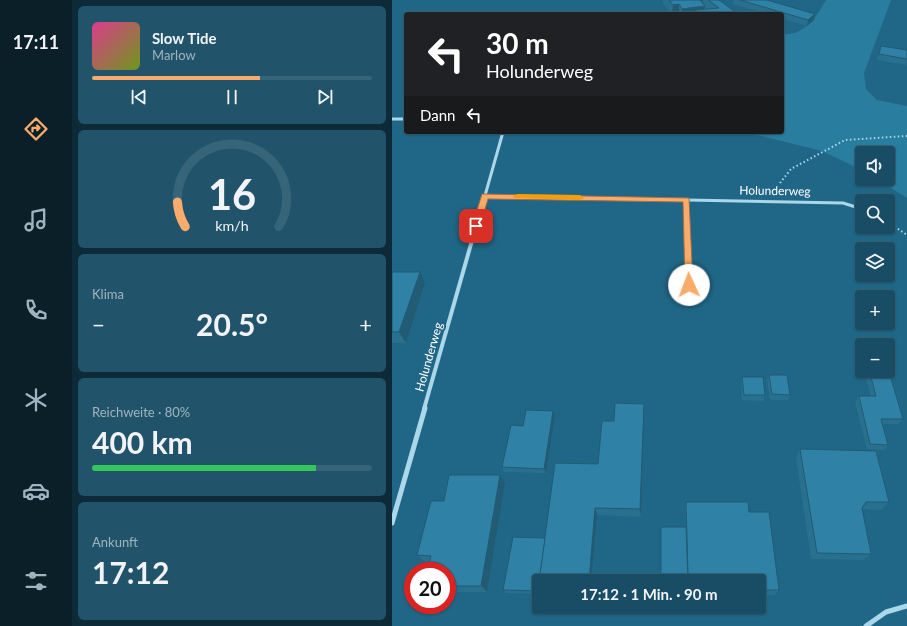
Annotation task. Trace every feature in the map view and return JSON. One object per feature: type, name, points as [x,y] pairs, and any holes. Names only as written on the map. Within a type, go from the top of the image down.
[{"type":"street","points":[[392,119],[404,119]]},
{"type":"street","name":"Holunderweg","points":[[392,523],[502,134]]},
{"type":"street","name":"Holunderweg","points":[[485,196],[844,203],[855,207]]},
{"type":"street","points":[[866,626],[886,612],[907,606]]},
{"type":"lane","points":[[687,200],[689,285]]},
{"type":"path","points":[[765,201],[791,169],[845,140],[907,136]]},
{"type":"path","points":[[895,227],[907,235]]},
{"type":"shaded area","points":[[826,0],[891,0],[864,73],[866,89],[877,100],[907,106],[907,198],[888,186],[895,186],[895,146],[855,146],[855,167],[822,151],[753,134],[784,134],[784,34],[790,34],[803,29],[814,19]]},
{"type":"building","points":[[669,0],[700,0],[705,6],[682,9],[679,4],[673,5]]},
{"type":"building","points":[[708,0],[719,0],[735,12],[696,12],[696,10],[719,8]]},
{"type":"building","points":[[740,0],[767,0],[815,14],[808,20]]},
{"type":"building","points":[[881,46],[907,50],[907,59],[879,54]]},
{"type":"building","points":[[392,272],[420,272],[399,332],[392,332]]},
{"type":"building","points":[[769,375],[787,375],[790,395],[772,394]]},
{"type":"building","points":[[742,377],[763,377],[765,395],[744,395]]},
{"type":"building","points":[[871,378],[891,378],[903,419],[881,419],[888,445],[870,444],[859,396],[876,396]]},
{"type":"building","points":[[615,403],[644,404],[640,509],[595,508],[590,574],[540,574],[555,463],[598,464],[602,421],[614,421]]},
{"type":"building","points":[[526,410],[553,411],[544,469],[502,467],[511,425],[523,426]]},
{"type":"building","points":[[800,449],[876,451],[889,502],[866,502],[862,508],[871,554],[817,553]]},
{"type":"building","points":[[449,475],[500,475],[481,586],[456,586],[456,562],[429,562],[431,556],[417,555],[431,501],[444,501]]},
{"type":"building","points":[[686,502],[748,502],[749,512],[769,512],[779,590],[766,590],[766,574],[688,574]]},
{"type":"building","points":[[661,527],[686,527],[688,574],[661,574]]},
{"type":"building","points":[[513,537],[545,538],[540,574],[532,574],[532,591],[503,590]]},
{"type":"slow traffic","points":[[517,197],[580,198]]},
{"type":"route","points":[[476,226],[485,196],[687,200],[689,285]]}]
